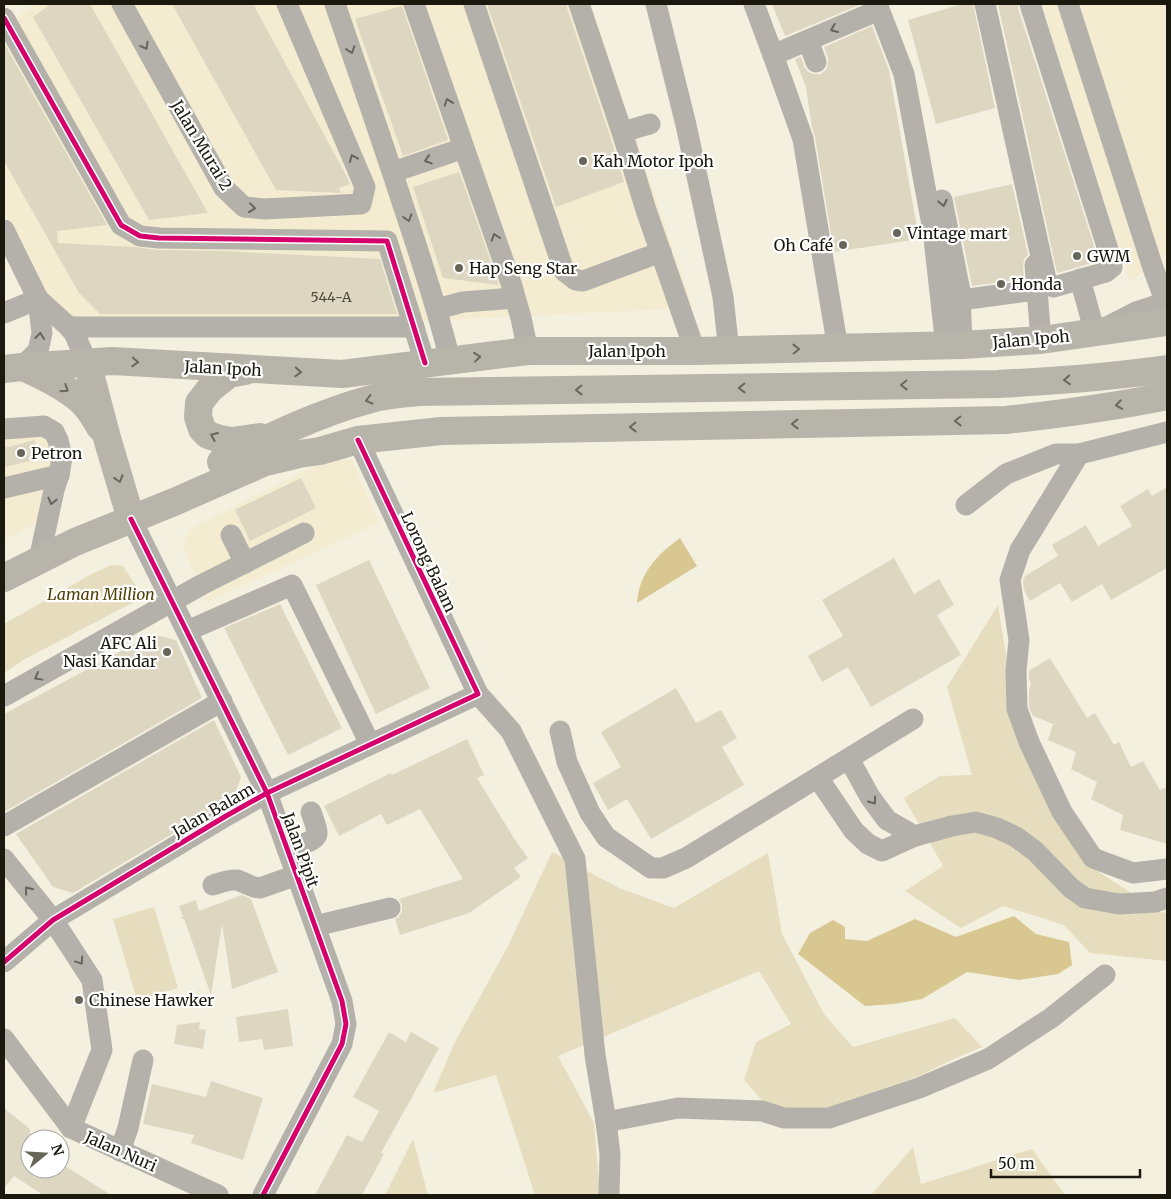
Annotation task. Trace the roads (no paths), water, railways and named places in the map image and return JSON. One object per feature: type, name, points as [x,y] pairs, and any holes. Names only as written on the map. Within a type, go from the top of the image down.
[{"type":"main road","name":"Jalan Ipoh","points":[[13,368],[112,361],[342,374],[528,351],[695,352],[954,346],[1041,340],[1095,333],[1167,309]]},
{"type":"main road","points":[[87,362],[131,519]]},
{"type":"main road","points":[[13,368],[43,376],[70,392],[86,406],[107,438]]},
{"type":"main road","points":[[131,519],[223,462],[332,410],[373,398],[417,392],[998,384],[1075,379],[1167,369]]},
{"type":"main road","points":[[253,370],[229,374],[210,389],[199,403],[198,417],[202,429],[208,435],[232,441],[279,434]]},
{"type":"main road","points":[[16,569],[75,542],[174,502],[265,462],[320,451],[358,440],[441,431],[1006,420],[1138,402],[1167,396]]},
{"type":"street","points":[[4,14],[17,4]]},
{"type":"street","name":"Jalan Murai 2","points":[[122,4],[224,188],[244,207],[265,209],[361,204],[365,187],[287,4]]},
{"type":"street","points":[[335,4],[437,309],[437,362]]},
{"type":"street","points":[[414,4],[515,298],[528,351]]},
{"type":"street","points":[[474,4],[564,271],[576,280],[583,280],[661,252]]},
{"type":"street","points":[[579,4],[695,352]]},
{"type":"street","points":[[656,4],[686,125],[721,288],[729,351]]},
{"type":"street","points":[[754,4],[802,140],[838,348]]},
{"type":"street","points":[[974,4],[1034,261],[1041,340]]},
{"type":"street","points":[[985,4],[1048,285],[1054,287],[1106,272],[1112,267],[1030,4]]},
{"type":"street","points":[[1068,4],[1167,309]]},
{"type":"street","points":[[773,54],[883,6]]},
{"type":"street","points":[[883,6],[917,73],[961,300],[954,346]]},
{"type":"street","points":[[883,6],[904,74],[933,230],[942,310],[954,346]]},
{"type":"street","points":[[4,18],[121,224],[140,236],[159,238],[387,241],[414,326],[437,362]]},
{"type":"street","points":[[808,40],[816,62]]},
{"type":"street","points":[[622,132],[650,124]]},
{"type":"street","points":[[392,172],[464,148]]},
{"type":"street","points":[[4,230],[38,299],[42,333],[38,351],[13,368]]},
{"type":"street","points":[[1080,279],[1095,333]]},
{"type":"street","points":[[961,300],[1036,290]]},
{"type":"street","points":[[437,309],[463,302],[515,298]]},
{"type":"street","points":[[4,313],[38,299]]},
{"type":"street","points":[[38,299],[69,326],[87,362]]},
{"type":"street","points":[[69,326],[414,326]]},
{"type":"street","points":[[4,429],[44,426],[54,432],[62,457],[60,475],[54,490],[16,569]]},
{"type":"street","points":[[966,505],[1006,474],[1056,454],[1079,454],[1167,432]]},
{"type":"street","name":"Lorong Balam","points":[[358,440],[478,694],[511,732],[576,858],[595,1055],[606,1122]]},
{"type":"street","points":[[1079,454],[1020,550],[1010,580],[1019,640],[1016,671],[1017,709],[1029,742],[1062,812],[1094,858],[1133,873],[1167,869]]},
{"type":"street","points":[[4,488],[60,475]]},
{"type":"street","name":"Jalan Pipit","points":[[131,519],[267,793],[342,1001],[346,1024],[342,1044],[263,1195]]},
{"type":"street","points":[[4,696],[201,586],[304,533]]},
{"type":"street","points":[[231,535],[245,564]]},
{"type":"street","points":[[187,631],[292,585],[370,744]]},
{"type":"street","name":"Jalan Balam","points":[[4,962],[53,920],[226,816],[267,793],[478,694]]},
{"type":"street","points":[[4,826],[222,701]]},
{"type":"street","points":[[560,731],[567,762],[590,813],[606,837],[651,868],[662,868],[686,858],[913,720]]},
{"type":"street","points":[[849,759],[870,797],[887,820],[915,836]]},
{"type":"street","points":[[818,778],[854,831],[868,844],[882,851],[915,836],[976,822],[1016,836],[1035,851],[1071,888],[1085,898],[1119,904],[1155,902],[1167,898]]},
{"type":"street","points":[[288,849],[316,837],[317,833],[311,812]]},
{"type":"street","points":[[4,859],[53,920],[92,980],[102,1050],[71,1128]]},
{"type":"street","points":[[213,885],[237,880],[255,888],[260,888],[297,875]]},
{"type":"street","points":[[315,926],[390,908]]},
{"type":"street","points":[[609,1195],[610,1154],[606,1122],[678,1108],[762,1110],[784,1118],[829,1118],[919,1088],[988,1059],[1051,1018],[1105,975]]},
{"type":"street","name":"Jalan Nuri","points":[[4,1039],[71,1128],[218,1195]]},
{"type":"street","points":[[120,1151],[128,1128],[143,1060]]},
{"type":"place","name":"Kah Motor Ipoh","points":[[583,161]]},
{"type":"place","name":"Vintage mart","points":[[897,233]]},
{"type":"place","name":"Oh Café","points":[[843,245]]},
{"type":"place","name":"GWM","points":[[1077,256]]},
{"type":"place","name":"Hap Seng Star","points":[[459,268]]},
{"type":"place","name":"Honda","points":[[1001,284]]},
{"type":"place","name":"Petron","points":[[21,453]]},
{"type":"place","name":"AFC Ali Nasi Kandar","points":[[167,652]]},
{"type":"place","name":"Chinese Hawker","points":[[79,1000]]},
{"type":"park label","name":"Laman Million","points":[[101,594]]}]
